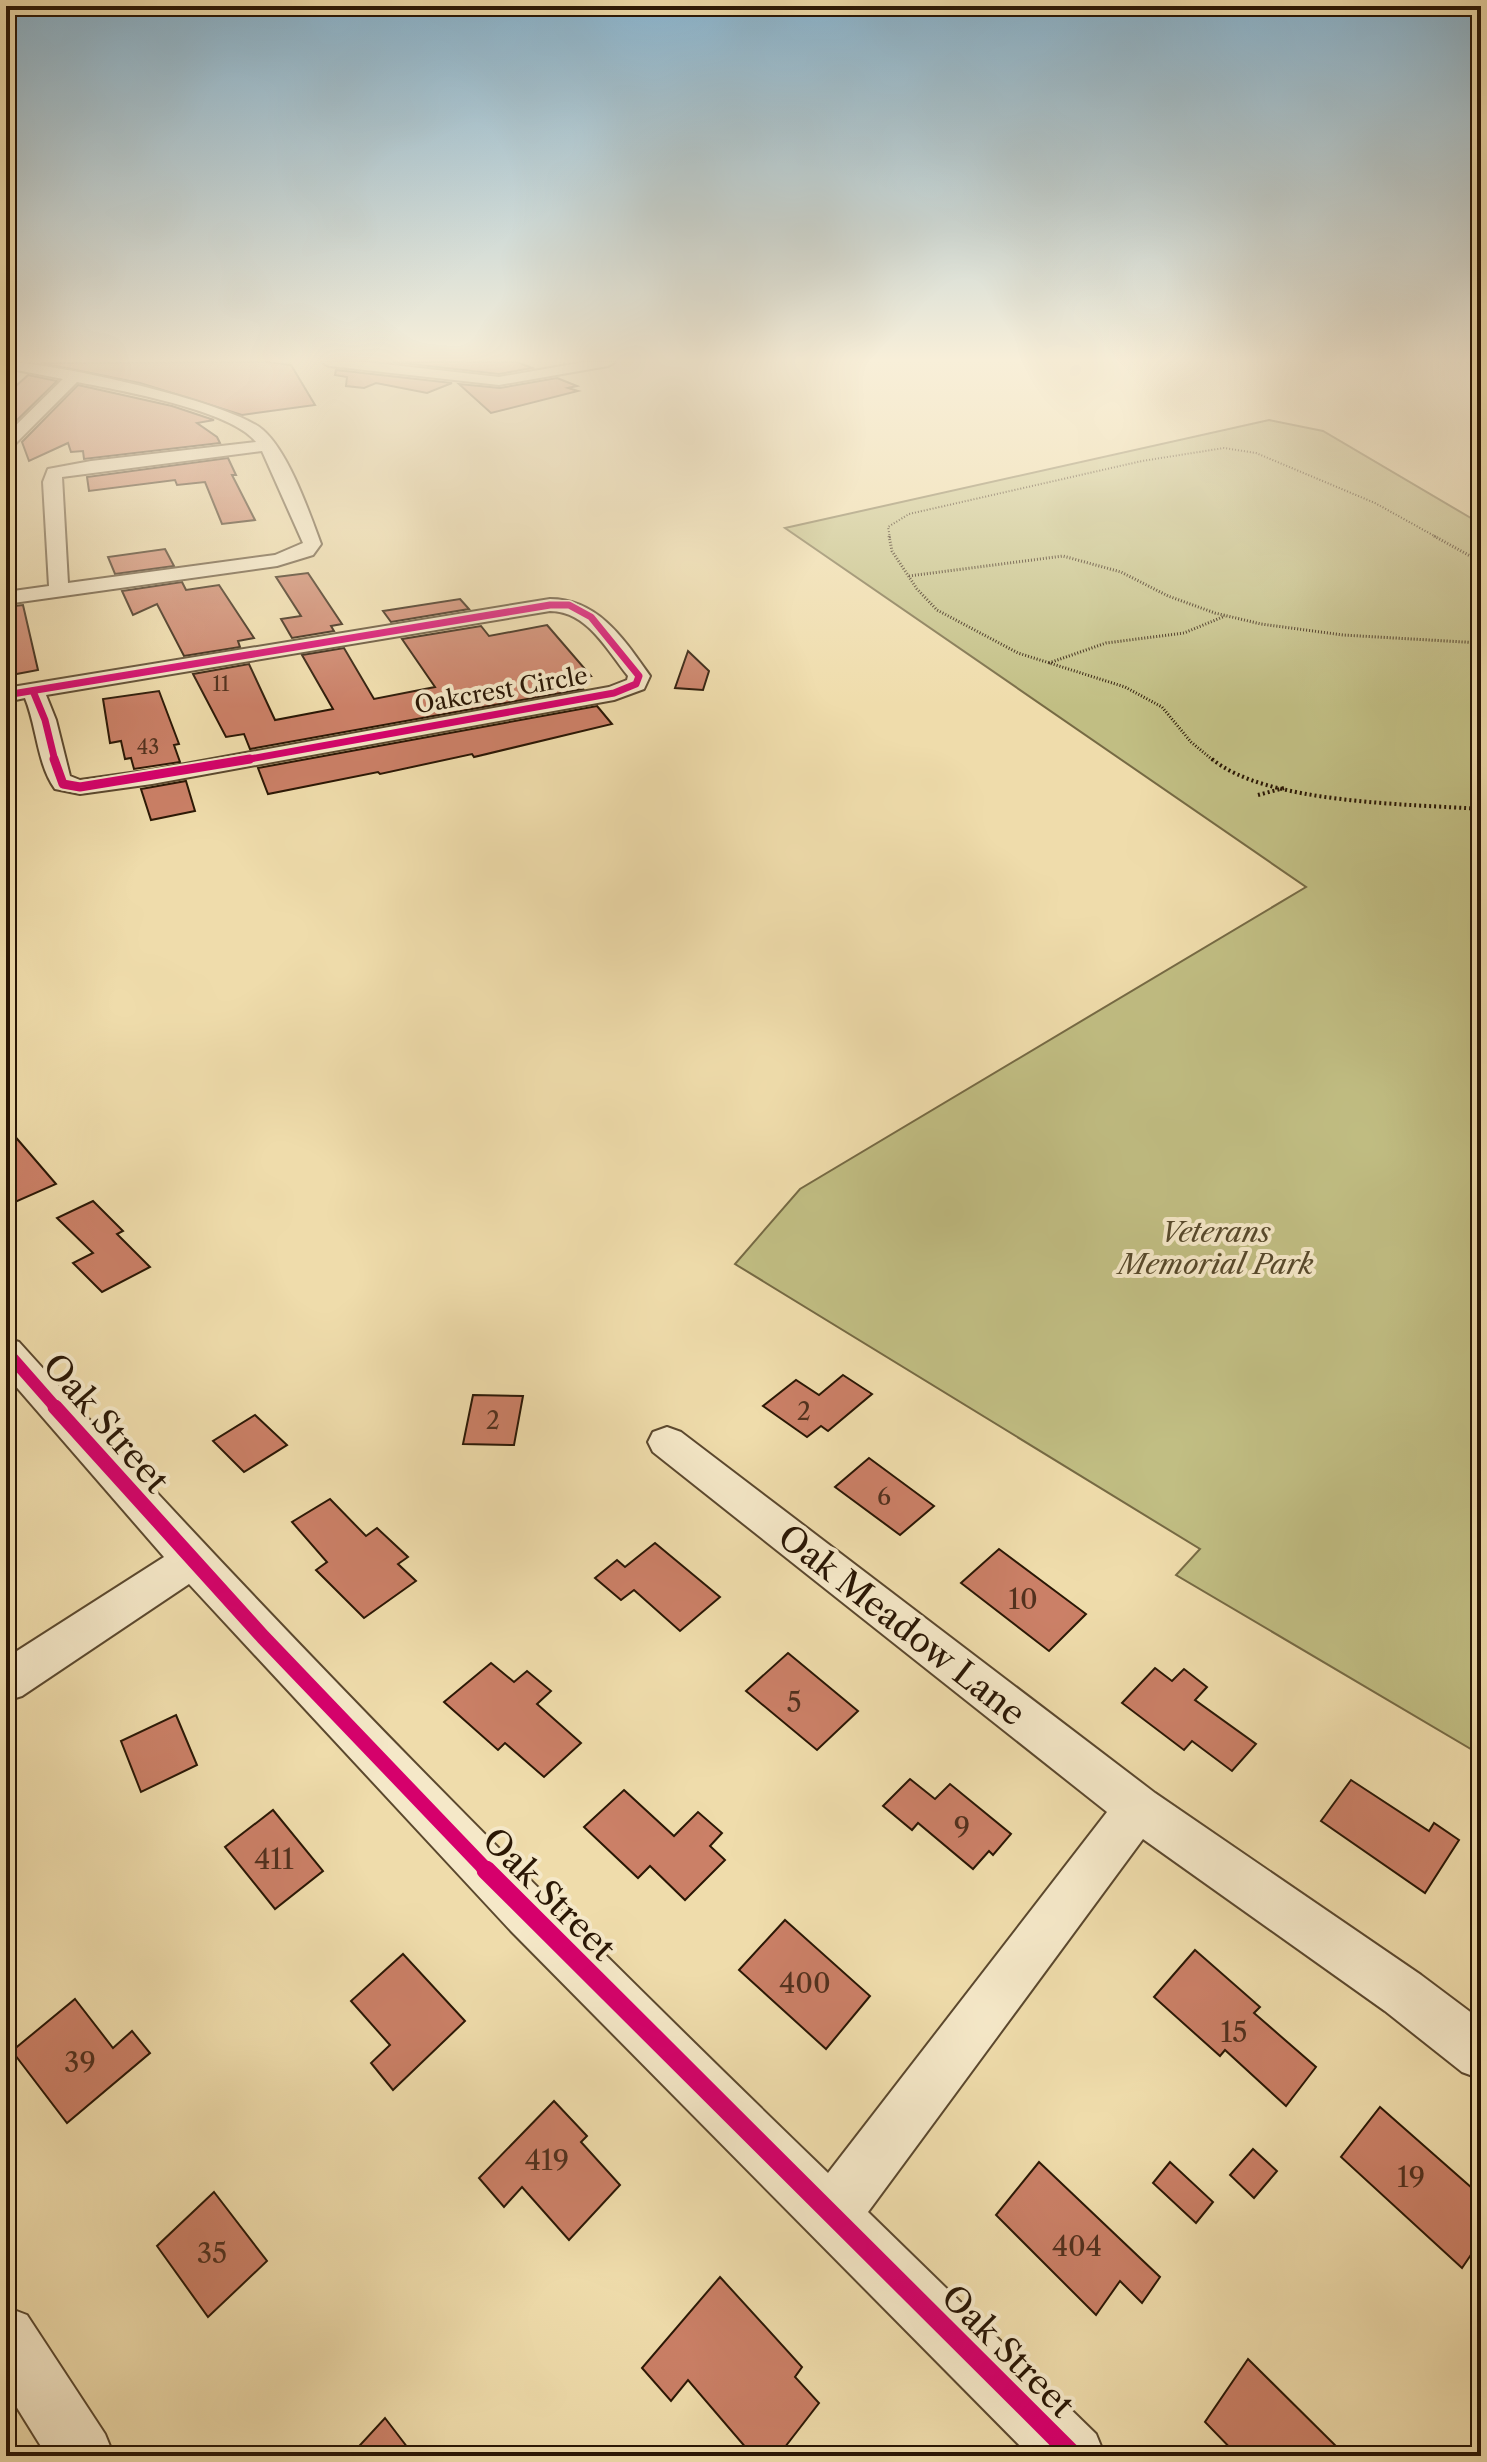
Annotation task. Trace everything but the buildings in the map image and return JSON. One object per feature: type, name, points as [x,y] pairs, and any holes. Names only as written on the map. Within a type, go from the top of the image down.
[{"type":"street","points":[[53,477],[59,590]]},
{"type":"street","points":[[6,598],[277,560],[306,551],[312,544],[281,477]]},
{"type":"street","name":"Oakcrest Circle","points":[[6,695],[550,605],[569,605],[583,611],[639,676],[636,684],[614,693],[152,777],[80,787],[63,784],[58,776],[45,720],[33,691]]},
{"type":"street","name":"Oak Street","points":[[6,1351],[191,1561],[403,1786],[1074,2456]]},
{"type":"street","name":"Oak Meadow Lane","points":[[667,1442],[1138,1808],[1403,1993],[1481,2053]]},
{"type":"street","points":[[6,1682],[191,1561]]},
{"type":"street","points":[[831,2215],[1138,1808]]},
{"type":"street","points":[[6,2336],[83,2456]]},
{"type":"path","points":[[1072,477],[909,514],[888,527],[892,551],[937,610],[1018,653],[1137,694],[1162,707],[1191,742],[1219,765],[1260,782],[1326,798],[1481,809]]},
{"type":"path","points":[[1313,477],[1375,503],[1481,562]]},
{"type":"path","points":[[909,576],[1063,556],[1121,572],[1168,596],[1226,616],[1343,635],[1481,643]]},
{"type":"path","points":[[1049,663],[1095,645],[1181,636],[1226,616]]},
{"type":"path","points":[[1258,795],[1284,788]]},
{"type":"green space","name":"Veterans Memorial Park","points":[[1014,477],[1401,477],[1481,524],[1481,1755],[1176,1575],[1200,1549],[735,1264],[800,1189],[1306,887],[785,528]]},
{"type":"cycle path","points":[[6,695],[550,605],[569,605],[591,617],[639,676],[636,684],[614,693],[152,777],[80,787],[63,784],[58,776],[45,720],[33,691]]},
{"type":"cycle path","points":[[6,1351],[133,1495],[395,1776],[664,2050],[1074,2456]]}]
